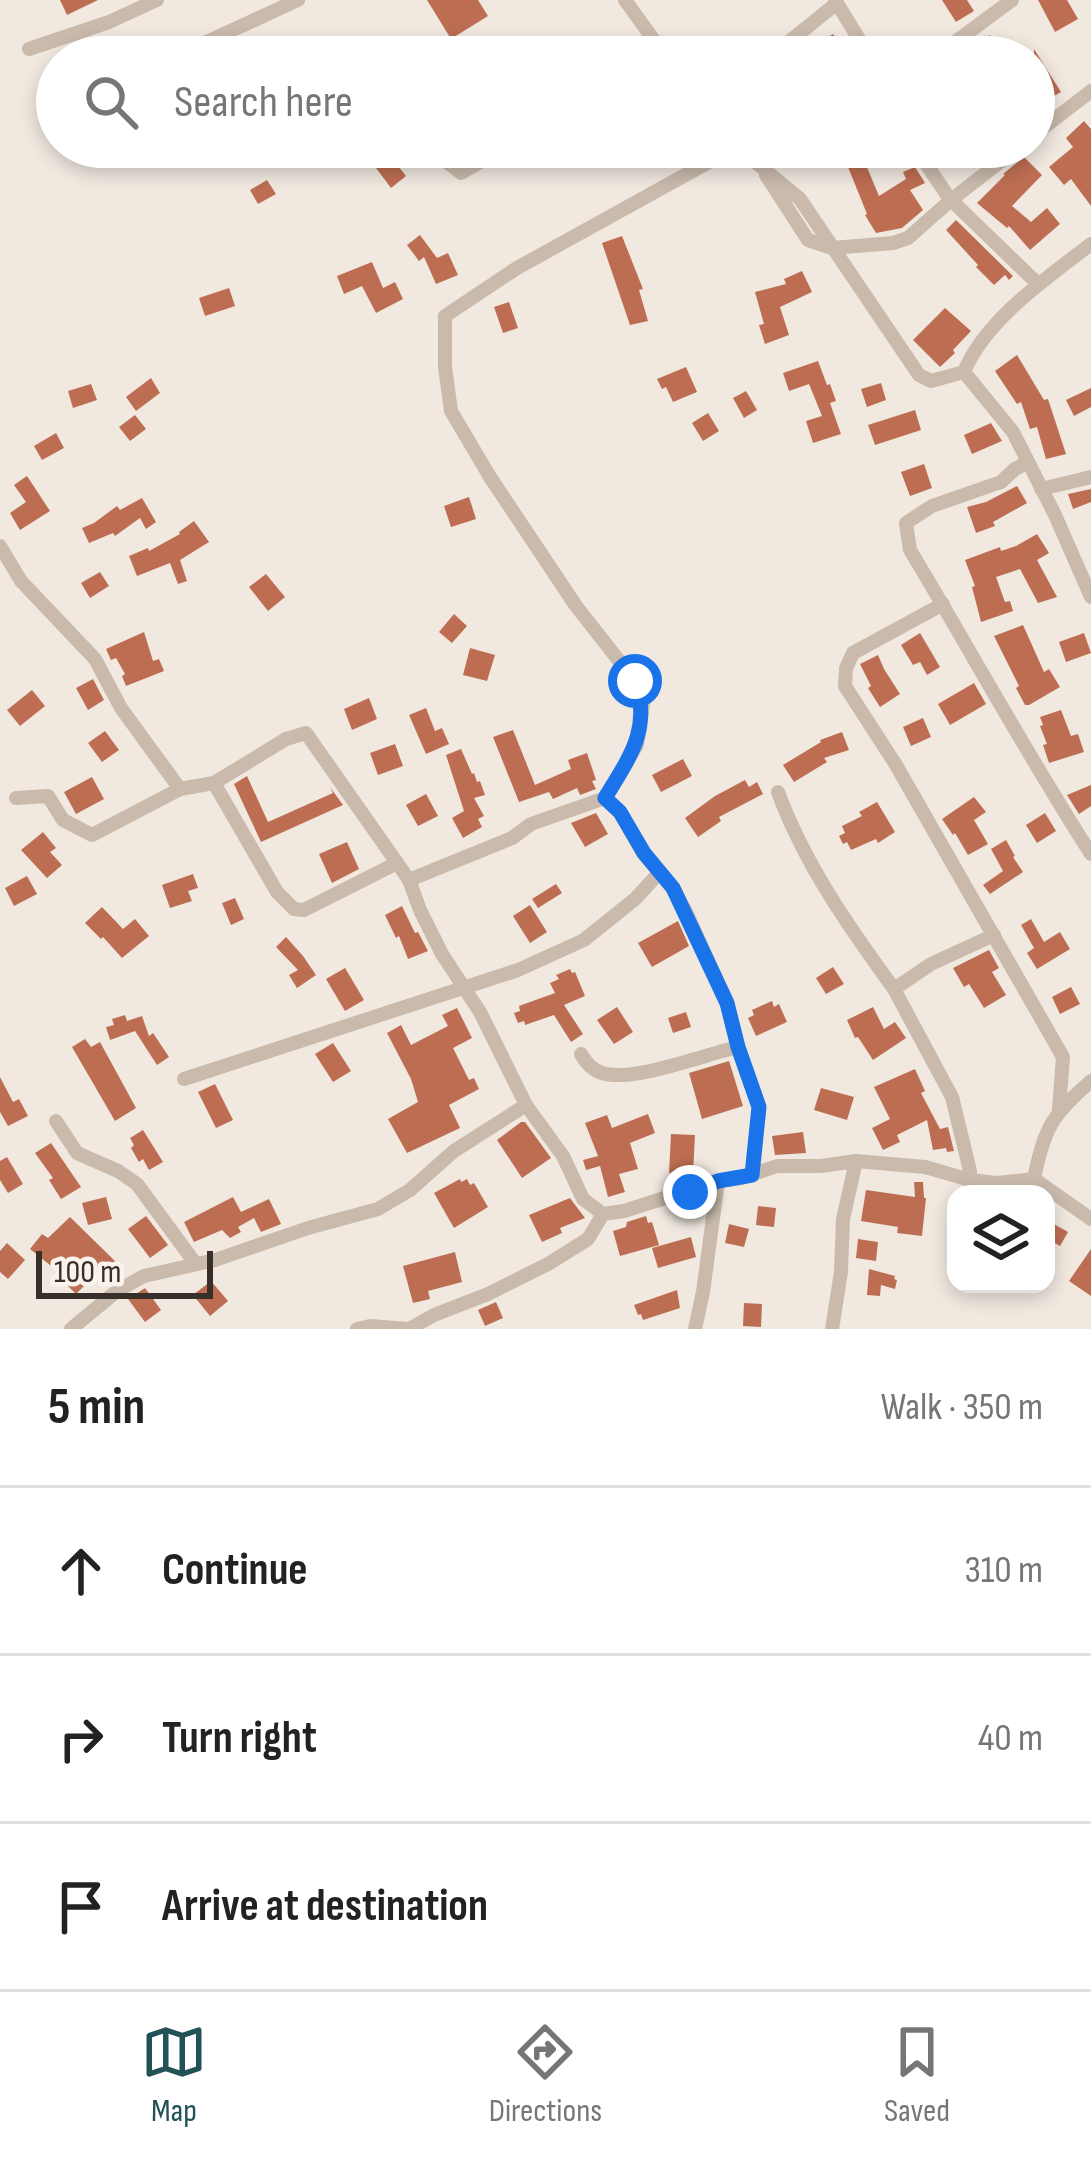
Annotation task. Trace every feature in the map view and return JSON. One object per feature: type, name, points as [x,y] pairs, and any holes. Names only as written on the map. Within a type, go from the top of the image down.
[{"type":"street","points":[[67,36],[158,0]]},
{"type":"street","points":[[220,36],[298,0]]},
{"type":"street","points":[[625,0],[651,36]]},
{"type":"street","points":[[963,36],[1012,0]]},
{"type":"street","points":[[795,36],[836,2],[857,36]]},
{"type":"street","points":[[28,49],[36,46]]},
{"type":"street","points":[[1055,119],[1091,91]]},
{"type":"street","points":[[409,880],[512,838],[531,824],[605,798],[637,745],[643,704],[635,681],[576,606],[452,411],[445,368],[446,316],[517,268],[699,168]]},
{"type":"street","points":[[762,168],[800,200],[919,374],[931,381],[964,372]]},
{"type":"street","points":[[929,168],[951,200],[1039,284]]},
{"type":"street","points":[[832,248],[908,238],[992,168]]},
{"type":"street","points":[[964,372],[990,331],[1039,284],[1091,244]]},
{"type":"street","points":[[964,372],[1013,432],[1091,597]]},
{"type":"street","points":[[1028,462],[1001,482],[932,506],[906,524],[910,550],[1043,781],[1091,854]]},
{"type":"street","points":[[1041,489],[1091,477]]},
{"type":"street","points":[[0,546],[21,581],[94,659],[121,708],[180,789]]},
{"type":"street","points":[[943,604],[853,653],[845,686],[896,765],[1063,1057],[1059,1109],[1041,1146],[1034,1179]]},
{"type":"street","points":[[16,798],[48,796],[63,820],[92,835],[180,789],[214,783],[286,739],[306,733],[409,880],[442,954],[465,987],[526,1105],[563,1156],[583,1199],[602,1214],[777,1166],[856,1160],[925,1166],[997,1183],[1034,1179],[1091,1220]]},
{"type":"street","points":[[214,783],[277,892],[294,909],[304,910],[397,862]]},
{"type":"street","points":[[778,792],[826,892],[894,988],[952,1097],[970,1180]]},
{"type":"street","points":[[605,798],[673,888],[727,1003],[759,1107],[752,1175]]},
{"type":"street","points":[[184,1079],[518,970],[584,940],[660,872]]},
{"type":"street","points":[[894,988],[931,964],[994,935]]},
{"type":"street","points":[[581,1054],[587,1065],[604,1075],[628,1074],[738,1047]]},
{"type":"street","points":[[1059,1109],[1091,1081]]},
{"type":"street","points":[[71,1329],[117,1291],[144,1276],[215,1261],[378,1209],[410,1190],[454,1150],[526,1105]]},
{"type":"street","points":[[56,1121],[77,1153],[137,1184],[195,1263]]},
{"type":"street","points":[[832,1329],[843,1219],[856,1160]]},
{"type":"street","points":[[695,1329],[718,1181]]},
{"type":"street","points":[[357,1329],[408,1329],[488,1294],[588,1239],[602,1214]]},
{"type":"building","points":[[60,0],[98,0],[67,15]]},
{"type":"building","points":[[427,0],[478,0],[488,16],[449,36]]},
{"type":"building","points":[[942,0],[967,0],[974,11],[956,22]]},
{"type":"building","points":[[1038,0],[1067,0],[1078,19],[1055,32]]},
{"type":"building","points":[[1084,121],[1091,129],[1091,206],[1071,179],[1064,185],[1050,168],[1073,147],[1066,138]]},
{"type":"building","points":[[376,168],[400,168],[406,176],[391,188]]},
{"type":"building","points":[[848,168],[867,168],[879,196],[906,179],[903,172],[916,168],[925,183],[910,190],[923,210],[902,228],[876,233]]},
{"type":"building","points":[[1010,168],[1035,168],[1042,175],[1012,206],[1031,222],[1047,208],[1060,224],[1030,250],[1009,226],[977,203]]},
{"type":"building","points":[[267,180],[276,194],[258,204],[250,190]]},
{"type":"building","points":[[956,220],[1013,276],[1009,280],[1005,275],[994,285],[976,267],[946,230]]},
{"type":"building","points":[[420,235],[437,258],[448,253],[458,275],[436,284],[424,257],[419,261],[407,245]]},
{"type":"building","points":[[622,236],[643,289],[639,290],[648,321],[630,325],[602,243]]},
{"type":"building","points":[[372,262],[383,288],[395,282],[403,299],[376,313],[362,286],[344,294],[337,276]]},
{"type":"building","points":[[802,271],[812,292],[780,307],[789,335],[765,344],[755,292],[786,284],[784,279]]},
{"type":"building","points":[[229,288],[235,306],[205,316],[199,298]]},
{"type":"building","points":[[509,302],[518,328],[503,333],[494,307]]},
{"type":"building","points":[[945,308],[971,331],[940,367],[913,340]]},
{"type":"building","points":[[1017,355],[1044,400],[1048,399],[1066,454],[1046,459],[1037,427],[1030,429],[1021,402],[1017,404],[995,371]]},
{"type":"building","points":[[818,361],[836,401],[830,403],[841,434],[813,443],[806,421],[822,416],[809,384],[789,391],[783,373]]},
{"type":"building","points":[[686,367],[697,392],[673,402],[657,379]]},
{"type":"building","points":[[151,378],[160,393],[136,411],[126,397]]},
{"type":"building","points":[[881,383],[886,400],[867,407],[861,389]]},
{"type":"building","points":[[91,384],[97,400],[73,408],[68,391]]},
{"type":"building","points":[[1091,388],[1091,407],[1074,416],[1066,400]]},
{"type":"building","points":[[746,391],[757,410],[744,418],[733,398]]},
{"type":"building","points":[[915,410],[921,430],[875,445],[868,425]]},
{"type":"building","points":[[708,413],[719,431],[703,441],[692,423]]},
{"type":"building","points":[[135,415],[146,429],[130,441],[119,427]]},
{"type":"building","points":[[991,423],[1002,441],[972,454],[964,435]]},
{"type":"building","points":[[56,433],[64,448],[42,460],[34,446]]},
{"type":"building","points":[[924,464],[932,488],[910,496],[901,472]]},
{"type":"building","points":[[27,476],[50,511],[20,530],[10,513],[26,502],[14,485]]},
{"type":"building","points":[[1017,486],[1027,503],[976,533],[967,507]]},
{"type":"building","points":[[1091,489],[1091,502],[1073,509],[1068,494]]},
{"type":"building","points":[[469,497],[476,519],[451,527],[444,506]]},
{"type":"building","points":[[142,498],[156,522],[146,529],[140,518],[115,536],[89,543],[82,528],[117,506],[120,510]]},
{"type":"building","points":[[194,521],[209,542],[180,560],[187,581],[178,584],[170,563],[137,576],[129,556],[149,551]]},
{"type":"building","points":[[1037,534],[1049,553],[1037,560],[1057,597],[1038,603],[1020,569],[996,577],[1013,611],[981,622],[965,560],[1016,546]]},
{"type":"building","points":[[100,572],[109,586],[90,598],[81,583]]},
{"type":"building","points":[[266,574],[285,597],[268,611],[249,587]]},
{"type":"building","points":[[454,614],[467,626],[452,643],[439,632]]},
{"type":"building","points":[[1023,625],[1044,672],[1049,669],[1060,687],[1029,705],[1016,688],[994,636]]},
{"type":"building","points":[[144,632],[153,661],[159,659],[164,671],[126,686],[125,674],[106,649]]},
{"type":"building","points":[[920,633],[940,667],[927,675],[920,662],[913,665],[901,645]]},
{"type":"building","points":[[1084,633],[1091,653],[1066,662],[1059,642]]},
{"type":"building","points":[[470,648],[495,655],[487,681],[463,675]]},
{"type":"building","points":[[878,655],[900,694],[880,707],[860,664]]},
{"type":"building","points":[[93,679],[104,700],[88,710],[76,688]]},
{"type":"building","points":[[974,683],[986,704],[950,725],[938,704]]},
{"type":"building","points":[[32,690],[45,706],[20,726],[7,710]]},
{"type":"building","points":[[369,698],[377,719],[352,730],[344,709]]},
{"type":"building","points":[[426,708],[435,731],[442,728],[449,744],[426,754],[409,715]]},
{"type":"building","points":[[1061,710],[1071,736],[1078,734],[1084,752],[1049,763],[1040,717]]},
{"type":"building","points":[[923,718],[931,737],[911,746],[903,727]]},
{"type":"building","points":[[513,730],[535,785],[571,769],[568,760],[587,753],[596,789],[580,795],[577,788],[553,799],[549,792],[519,802],[493,737]]},
{"type":"building","points":[[105,731],[119,750],[102,762],[88,743]]},
{"type":"building","points":[[842,732],[849,750],[824,758],[827,762],[794,782],[783,765],[820,740]]},
{"type":"building","points":[[395,744],[403,766],[378,775],[370,753]]},
{"type":"building","points":[[461,749],[485,795],[474,798],[484,816],[478,819],[482,827],[463,838],[452,818],[464,811],[446,755]]},
{"type":"building","points":[[683,759],[692,776],[661,792],[652,775]]},
{"type":"building","points":[[247,776],[268,822],[333,793],[330,787],[343,805],[261,842],[234,784]]},
{"type":"building","points":[[92,777],[104,799],[76,814],[64,792]]},
{"type":"building","points":[[745,780],[749,787],[757,782],[763,794],[719,817],[721,821],[698,837],[685,818]]},
{"type":"building","points":[[1091,785],[1091,806],[1079,814],[1067,795]]},
{"type":"building","points":[[426,794],[438,816],[418,826],[406,805]]},
{"type":"building","points":[[974,797],[986,812],[974,820],[988,844],[968,855],[942,819]]},
{"type":"building","points":[[877,802],[895,832],[878,843],[876,839],[851,850],[839,836],[845,833],[842,826]]},
{"type":"building","points":[[596,813],[608,834],[585,847],[571,823]]},
{"type":"building","points":[[1045,813],[1056,831],[1037,843],[1026,825]]},
{"type":"building","points":[[43,832],[56,848],[50,852],[62,865],[47,878],[21,850]]},
{"type":"building","points":[[1006,840],[1023,872],[990,894],[983,885],[1003,871],[991,849]]},
{"type":"building","points":[[347,842],[359,869],[332,883],[319,854]]},
{"type":"building","points":[[193,874],[198,888],[188,891],[192,901],[170,908],[162,885]]},
{"type":"building","points":[[27,876],[37,894],[14,906],[5,888]]},
{"type":"building","points":[[556,884],[562,893],[538,908],[532,899]]},
{"type":"building","points":[[235,898],[244,919],[231,925],[222,903]]},
{"type":"building","points":[[530,905],[547,932],[530,943],[513,916]]},
{"type":"building","points":[[402,906],[428,951],[408,959],[385,915]]},
{"type":"building","points":[[102,907],[123,929],[135,919],[149,936],[122,958],[85,923]]},
{"type":"building","points":[[1031,919],[1044,942],[1060,932],[1070,949],[1037,969],[1027,953],[1034,948],[1021,925]]},
{"type":"building","points":[[678,921],[689,946],[652,967],[638,943]]},
{"type":"building","points":[[286,937],[316,975],[297,988],[289,975],[298,970],[276,947]]},
{"type":"building","points":[[989,950],[999,968],[992,972],[1006,995],[984,1008],[953,968]]},
{"type":"building","points":[[833,967],[844,984],[826,994],[816,978]]},
{"type":"building","points":[[345,968],[364,1000],[345,1011],[326,979]]},
{"type":"building","points":[[570,969],[585,996],[564,1005],[583,1034],[571,1042],[554,1015],[518,1023],[514,1013],[520,1011],[519,1006],[555,993],[550,983]]},
{"type":"building","points":[[1071,987],[1080,1004],[1060,1014],[1052,997]]},
{"type":"building","points":[[772,1001],[774,1007],[779,1004],[787,1022],[756,1036],[748,1018],[754,1015],[752,1010]]},
{"type":"building","points":[[617,1007],[633,1032],[614,1044],[597,1020]]},
{"type":"building","points":[[873,1007],[884,1029],[895,1022],[906,1038],[873,1060],[847,1020]]},
{"type":"building","points":[[457,1008],[472,1038],[453,1048],[469,1080],[474,1078],[479,1089],[449,1105],[460,1128],[407,1153],[388,1119],[418,1102],[387,1033],[401,1025],[411,1045],[448,1026],[442,1015]]},
{"type":"building","points":[[686,1012],[691,1027],[673,1033],[668,1018]]},
{"type":"building","points":[[125,1015],[127,1021],[142,1016],[149,1036],[153,1033],[169,1057],[157,1065],[135,1031],[110,1040],[106,1027]]},
{"type":"building","points":[[85,1039],[91,1047],[100,1042],[136,1108],[115,1121],[72,1047]]},
{"type":"building","points":[[333,1043],[351,1071],[333,1082],[315,1054]]},
{"type":"building","points":[[729,1061],[743,1106],[702,1119],[689,1073]]},
{"type":"building","points":[[915,1069],[925,1091],[921,1093],[940,1129],[948,1127],[954,1151],[933,1150],[927,1120],[897,1135],[900,1142],[883,1150],[872,1128],[890,1119],[874,1087]]},
{"type":"building","points":[[0,1077],[13,1102],[19,1099],[28,1116],[8,1126],[0,1112]]},
{"type":"building","points":[[215,1084],[233,1120],[216,1128],[198,1092]]},
{"type":"building","points":[[821,1088],[854,1097],[847,1120],[814,1110]]},
{"type":"building","points":[[648,1114],[655,1133],[630,1143],[638,1169],[619,1174],[625,1192],[608,1197],[600,1166],[586,1170],[583,1160],[598,1156],[585,1123],[607,1115],[612,1128]]},
{"type":"building","points":[[521,1122],[551,1158],[522,1178],[497,1140]]},
{"type":"building","points":[[143,1130],[163,1162],[149,1170],[131,1148],[130,1138]]},
{"type":"building","points":[[803,1132],[806,1153],[775,1155],[772,1136]]},
{"type":"building","points":[[671,1134],[695,1135],[693,1174],[669,1173]]},
{"type":"building","points":[[51,1143],[81,1187],[61,1199],[35,1153]]},
{"type":"building","points":[[7,1157],[23,1184],[8,1193],[0,1180],[0,1161]]},
{"type":"building","points":[[460,1179],[474,1183],[488,1207],[454,1228],[434,1193]]},
{"type":"building","points":[[914,1182],[923,1182],[926,1198],[922,1236],[861,1221],[866,1190],[915,1197]]},
{"type":"building","points":[[106,1197],[112,1219],[88,1225],[82,1203]]},
{"type":"building","points":[[233,1197],[241,1212],[269,1199],[281,1224],[261,1232],[254,1218],[230,1238],[222,1230],[194,1242],[184,1222]]},
{"type":"building","points":[[570,1198],[585,1218],[542,1242],[529,1215]]},
{"type":"building","points":[[758,1206],[776,1208],[774,1227],[756,1225]]},
{"type":"building","points":[[146,1216],[168,1245],[150,1258],[128,1229]]},
{"type":"building","points":[[646,1216],[659,1245],[620,1256],[613,1231]]},
{"type":"building","points":[[70,1217],[116,1262],[76,1294],[30,1249],[42,1234],[48,1238]]},
{"type":"building","points":[[729,1224],[749,1229],[744,1247],[725,1243]]},
{"type":"building","points":[[1055,1225],[1068,1232],[1060,1246],[1055,1243]]},
{"type":"building","points":[[691,1237],[696,1257],[658,1268],[652,1248]]},
{"type":"building","points":[[858,1239],[878,1242],[876,1261],[856,1258]]},
{"type":"building","points":[[7,1243],[25,1260],[8,1279],[0,1272],[0,1251]]},
{"type":"building","points":[[1091,1249],[1091,1296],[1069,1281]]},
{"type":"building","points":[[455,1252],[462,1282],[428,1291],[430,1299],[413,1303],[403,1266]]},
{"type":"building","points":[[869,1269],[895,1276],[895,1289],[881,1285],[880,1296],[867,1295]]},
{"type":"building","points":[[211,1281],[228,1301],[210,1316],[193,1295]]},
{"type":"building","points":[[145,1288],[161,1310],[145,1322],[128,1299]]},
{"type":"building","points":[[677,1290],[680,1308],[643,1320],[638,1315],[634,1305]]},
{"type":"building","points":[[496,1302],[503,1318],[485,1326],[478,1310]]},
{"type":"building","points":[[744,1303],[762,1304],[761,1327],[743,1326]]},
{"type":"route","points":[[635,681],[643,704],[637,745],[605,798],[620,812],[688,916],[727,1003],[759,1107],[752,1175],[690,1192]]}]
